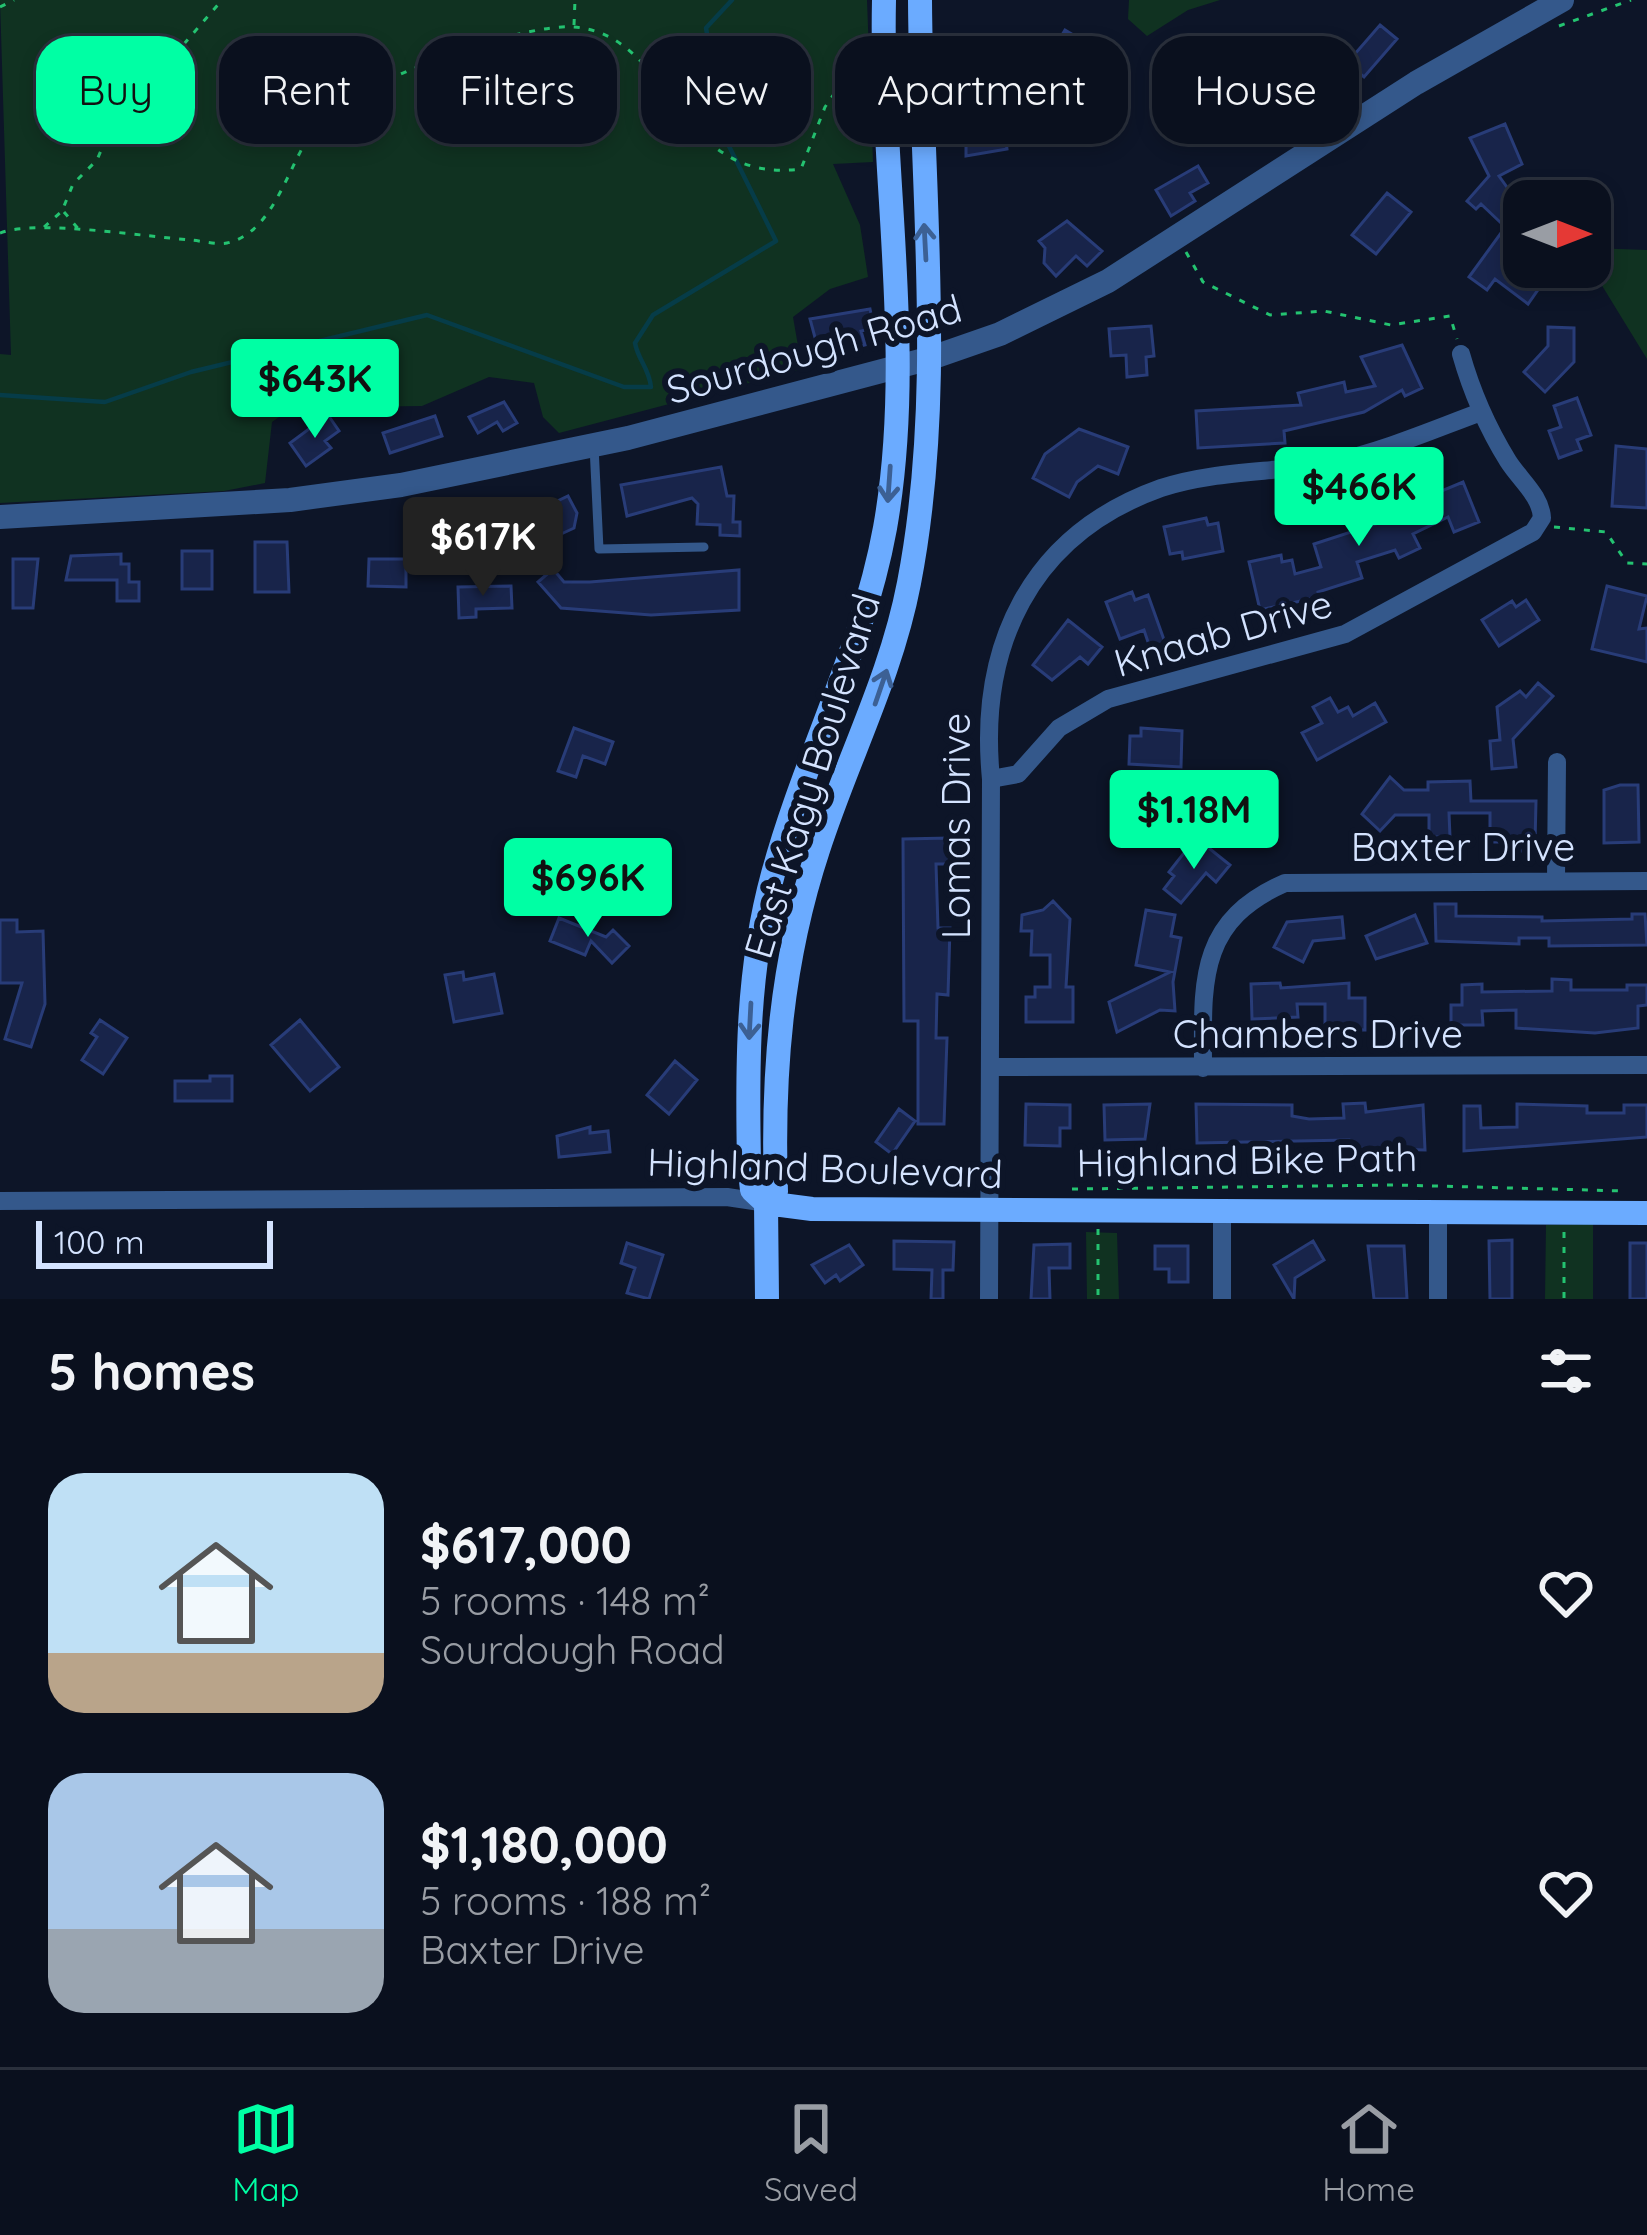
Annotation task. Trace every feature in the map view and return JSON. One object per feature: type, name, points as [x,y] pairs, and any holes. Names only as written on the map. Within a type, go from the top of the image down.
[{"type":"main road","name":"East Kagy Boulevard","points":[[884,0],[898,368],[886,521],[873,589],[774,869],[753,966],[749,1163],[752,1190],[766,1203],[776,1192],[774,1077],[785,972],[818,848],[884,680],[909,586],[920,515],[931,358],[923,144]]},
{"type":"main road","name":"East Kagy Boulevard","points":[[920,0],[920,36]]},
{"type":"main road","name":"Highland Boulevard","points":[[766,1203],[1098,1212],[1647,1213]]},
{"type":"main road","points":[[766,1203],[767,1299]]},
{"type":"street","name":"Sourdough Road","points":[[0,518],[290,500],[400,485],[594,446],[931,358],[1000,334],[1108,281],[1416,83],[1562,0]]},
{"type":"street","points":[[1461,354],[1481,412],[1507,460],[1538,500],[1542,520]]},
{"type":"street","name":"Lomas Drive","points":[[989,1299],[991,779],[987,698],[1007,629],[1050,563],[1103,517],[1164,488],[1337,461],[1481,412]]},
{"type":"street","name":"Knaab Drive","points":[[991,779],[1018,774],[1059,728],[1108,699],[1346,634],[1502,551],[1542,520]]},
{"type":"street","points":[[1556,880],[1557,762]]},
{"type":"street","name":"Baxter Drive","points":[[1203,1068],[1203,996],[1214,944],[1241,909],[1264,892],[1305,880],[1647,881]]},
{"type":"street","name":"Chambers Drive","points":[[990,1067],[1647,1066]]},
{"type":"street","name":"Highland Boulevard","points":[[0,1201],[727,1197],[766,1203]]},
{"type":"street","points":[[1222,1211],[1222,1299]]},
{"type":"street","points":[[1438,1212],[1438,1299]]},
{"type":"lane","points":[[594,446],[599,549],[704,547]]},
{"type":"path","points":[[1,7],[14,0]]},
{"type":"path","points":[[41,230],[62,211],[73,184],[97,160],[130,81],[164,67],[222,0]]},
{"type":"path","points":[[574,27],[575,0]]},
{"type":"path","points":[[0,233],[41,230],[228,242],[255,228],[320,122],[352,100],[465,50],[574,27],[620,41],[662,85],[688,124],[727,156],[769,173],[801,169],[835,93]]},
{"type":"path","points":[[62,211],[82,232]]},
{"type":"path","points":[[1186,251],[1203,282],[1270,315],[1324,311],[1391,326],[1450,316],[1461,354]]},
{"type":"path","points":[[1542,520],[1570,532],[1606,532],[1627,563],[1647,564]]},
{"type":"path","name":"Highland Bike Path","points":[[1059,1190],[1397,1185],[1626,1192]]},
{"type":"path","points":[[1098,1212],[1098,1299]]},
{"type":"path","points":[[1564,1213],[1564,1299]]},
{"type":"green space","points":[[0,0],[867,0],[868,36],[835,36],[835,144],[872,144],[873,162],[833,164],[860,225],[868,277],[830,289],[793,317],[802,369],[559,433],[543,417],[534,383],[489,377],[422,406],[347,407],[332,398],[310,395],[272,422],[265,483],[224,491],[0,503],[0,354],[11,355]]},
{"type":"green space","points":[[1129,0],[1220,0],[1188,10],[1147,36],[1128,19]]},
{"type":"green space","points":[[1611,249],[1647,250],[1647,359],[1603,288],[1611,288]]},
{"type":"green space","points":[[1593,1224],[1593,1299],[1545,1299],[1546,1225]]},
{"type":"green space","points":[[1086,1232],[1117,1233],[1119,1299],[1087,1299]]},
{"type":"building","points":[[1380,25],[1397,39],[1364,77],[1359,73],[1359,49]]},
{"type":"building","points":[[1505,124],[1522,164],[1499,176],[1503,182],[1500,222],[1481,204],[1476,209],[1467,201],[1489,176],[1470,138]]},
{"type":"building","points":[[966,144],[1006,144],[1007,149],[966,156]]},
{"type":"building","points":[[1198,166],[1208,183],[1190,193],[1195,201],[1171,216],[1156,190]]},
{"type":"building","points":[[1387,193],[1411,212],[1376,254],[1352,235]]},
{"type":"building","points":[[1067,221],[1102,251],[1087,266],[1076,256],[1056,276],[1044,263],[1045,248],[1039,241]]},
{"type":"building","points":[[1503,230],[1503,285],[1495,279],[1487,290],[1469,277]]},
{"type":"building","points":[[1507,288],[1539,288],[1528,304]]},
{"type":"building","points":[[870,309],[874,328],[861,331],[865,345],[830,354],[827,343],[817,345],[810,319]]},
{"type":"building","points":[[1151,326],[1154,356],[1146,357],[1147,375],[1127,377],[1126,355],[1111,356],[1109,329]]},
{"type":"building","points":[[1548,327],[1574,328],[1574,362],[1545,392],[1524,372],[1548,346]]},
{"type":"building","points":[[1402,345],[1422,388],[1405,396],[1402,390],[1364,412],[1284,431],[1285,443],[1198,448],[1196,411],[1301,405],[1298,393],[1344,382],[1346,392],[1375,386],[1361,357]]},
{"type":"building","points":[[1577,398],[1591,435],[1577,440],[1581,450],[1559,458],[1549,431],[1561,427],[1554,406]]},
{"type":"building","points":[[504,402],[517,423],[503,431],[497,422],[478,433],[469,417]]},
{"type":"building","points":[[328,415],[339,431],[325,441],[331,448],[306,466],[290,443]]},
{"type":"building","points":[[435,416],[442,436],[390,453],[383,433]]},
{"type":"building","points":[[1079,429],[1128,447],[1118,474],[1098,466],[1077,482],[1069,497],[1033,478],[1045,454]]},
{"type":"building","points":[[1616,446],[1647,449],[1647,508],[1612,506]]},
{"type":"building","points":[[721,467],[727,496],[734,496],[733,522],[740,522],[740,536],[720,535],[720,525],[697,524],[698,504],[692,498],[627,516],[621,485]]},
{"type":"building","points":[[1463,482],[1479,522],[1454,532],[1448,517],[1413,534],[1420,548],[1399,558],[1395,550],[1357,562],[1362,578],[1318,592],[1319,597],[1260,610],[1249,562],[1281,555],[1282,562],[1292,560],[1295,574],[1321,567],[1314,544],[1382,522],[1379,517]]},
{"type":"building","points":[[568,496],[577,513],[574,528],[559,535],[554,551],[536,545],[544,520],[539,510]]},
{"type":"building","points":[[1206,518],[1208,525],[1218,523],[1223,551],[1183,559],[1182,552],[1170,554],[1164,527]]},
{"type":"building","points":[[255,542],[287,542],[289,592],[255,592]]},
{"type":"building","points":[[182,551],[212,551],[212,589],[182,589]]},
{"type":"building","points":[[121,554],[121,564],[129,564],[129,582],[139,582],[139,601],[117,601],[117,580],[66,580],[71,556]]},
{"type":"building","points":[[13,559],[38,559],[33,608],[13,608]]},
{"type":"building","points":[[369,559],[406,559],[406,587],[368,586]]},
{"type":"building","points":[[553,569],[564,582],[739,570],[739,610],[651,615],[561,608],[538,582]]},
{"type":"building","points":[[511,586],[512,608],[476,609],[476,617],[459,618],[458,587]]},
{"type":"building","points":[[1607,586],[1647,596],[1639,629],[1647,628],[1647,662],[1592,649]]},
{"type":"building","points":[[1132,592],[1135,600],[1148,595],[1168,651],[1153,657],[1144,630],[1120,639],[1106,602]]},
{"type":"building","points":[[1526,600],[1539,620],[1499,646],[1482,620],[1512,601],[1516,607]]},
{"type":"building","points":[[1068,620],[1102,647],[1088,664],[1080,657],[1052,680],[1033,665]]},
{"type":"building","points":[[1538,683],[1553,696],[1513,739],[1516,767],[1492,769],[1490,741],[1500,740],[1497,707],[1520,691],[1526,697]]},
{"type":"building","points":[[1330,698],[1338,712],[1348,707],[1353,716],[1375,703],[1386,722],[1317,760],[1302,733],[1322,723],[1313,707]]},
{"type":"building","points":[[574,728],[613,742],[605,764],[583,756],[576,777],[558,771]]},
{"type":"building","points":[[1141,728],[1182,731],[1181,767],[1129,764],[1130,736],[1141,736]]},
{"type":"building","points":[[1390,777],[1404,790],[1428,790],[1428,782],[1470,781],[1471,801],[1536,801],[1535,843],[1530,843],[1530,851],[1515,851],[1515,842],[1490,842],[1490,813],[1449,813],[1450,837],[1429,837],[1429,815],[1395,815],[1380,831],[1362,814]]},
{"type":"building","points":[[1638,785],[1639,842],[1604,843],[1604,790]]},
{"type":"building","points":[[949,838],[949,864],[936,864],[938,928],[950,928],[948,995],[937,994],[936,1038],[947,1038],[944,1124],[918,1124],[918,1021],[904,1021],[903,839]]},
{"type":"building","points":[[1205,845],[1230,865],[1216,882],[1206,873],[1181,903],[1164,889],[1174,876],[1169,872],[1187,849],[1196,856]]},
{"type":"building","points":[[1053,901],[1070,919],[1066,987],[1073,987],[1073,1022],[1026,1022],[1026,997],[1035,997],[1035,987],[1050,987],[1050,955],[1031,955],[1032,931],[1021,931],[1022,915],[1043,910]]},
{"type":"building","points":[[1435,904],[1456,904],[1456,916],[1542,917],[1542,921],[1632,919],[1632,914],[1645,914],[1647,945],[1549,946],[1549,938],[1519,938],[1519,944],[1436,941]]},
{"type":"building","points":[[1146,910],[1175,915],[1171,936],[1181,938],[1173,982],[1175,1011],[1160,1010],[1117,1032],[1109,1002],[1170,972],[1136,965]]},
{"type":"building","points":[[1415,915],[1427,943],[1376,959],[1366,936]]},
{"type":"building","points":[[1342,917],[1344,938],[1313,941],[1303,962],[1274,947],[1287,922]]},
{"type":"building","points":[[559,918],[606,937],[613,930],[629,946],[612,963],[591,941],[585,955],[550,941]]},
{"type":"building","points":[[0,920],[17,920],[17,932],[43,931],[45,1004],[31,1047],[5,1039],[22,983],[0,983]]},
{"type":"building","points":[[463,972],[464,980],[494,974],[502,1013],[454,1022],[445,975]]},
{"type":"building","points":[[1552,979],[1571,980],[1571,990],[1627,990],[1627,985],[1647,985],[1647,1005],[1638,1006],[1638,1028],[1595,1033],[1516,1028],[1516,1010],[1482,1011],[1483,1025],[1451,1025],[1451,1005],[1462,1005],[1462,985],[1482,984],[1482,992],[1552,991]]},
{"type":"building","points":[[1280,983],[1281,988],[1349,983],[1349,998],[1365,998],[1365,1030],[1325,1030],[1325,1004],[1297,1004],[1298,1017],[1252,1019],[1251,984]]},
{"type":"building","points":[[100,1020],[127,1038],[103,1074],[82,1060],[97,1037],[91,1033]]},
{"type":"building","points":[[300,1020],[339,1067],[310,1091],[271,1045]]},
{"type":"building","points":[[675,1061],[697,1080],[669,1114],[647,1095]]},
{"type":"building","points":[[210,1076],[232,1076],[232,1101],[175,1101],[175,1081],[210,1081]]},
{"type":"building","points":[[1365,1103],[1366,1112],[1423,1105],[1425,1150],[1350,1148],[1349,1140],[1197,1143],[1196,1104],[1292,1105],[1292,1116],[1309,1119],[1344,1118],[1343,1104]]},
{"type":"building","points":[[1026,1104],[1070,1105],[1070,1128],[1060,1128],[1060,1146],[1025,1145]]},
{"type":"building","points":[[1150,1104],[1145,1139],[1105,1140],[1104,1105]]},
{"type":"building","points":[[1517,1104],[1587,1106],[1587,1113],[1624,1113],[1624,1105],[1647,1105],[1647,1137],[1464,1151],[1464,1106],[1480,1106],[1481,1128],[1517,1127]]},
{"type":"building","points":[[899,1109],[915,1121],[892,1154],[876,1142]]},
{"type":"building","points":[[590,1127],[590,1133],[608,1131],[610,1152],[559,1157],[557,1136]]},
{"type":"building","points":[[1512,1240],[1512,1299],[1490,1299],[1489,1241]]},
{"type":"building","points":[[894,1241],[954,1242],[953,1270],[943,1270],[943,1299],[931,1299],[932,1270],[894,1269]]},
{"type":"building","points":[[1313,1241],[1324,1260],[1295,1278],[1294,1299],[1274,1265]]},
{"type":"building","points":[[627,1243],[663,1255],[649,1299],[627,1293],[635,1268],[621,1263]]},
{"type":"building","points":[[1630,1243],[1647,1243],[1647,1299],[1630,1299]]},
{"type":"building","points":[[1070,1244],[1070,1268],[1049,1268],[1050,1299],[1031,1299],[1034,1245]]},
{"type":"building","points":[[849,1245],[863,1265],[840,1281],[836,1275],[825,1283],[812,1265]]},
{"type":"building","points":[[1155,1246],[1188,1246],[1188,1282],[1169,1282],[1169,1269],[1155,1269]]},
{"type":"building","points":[[1368,1246],[1404,1246],[1407,1299],[1374,1299]]},
{"type":"waterway","points":[[0,395],[105,402],[191,372],[427,315],[624,387],[651,387],[635,343],[653,315],[776,241],[725,138],[706,28],[732,0]]}]
